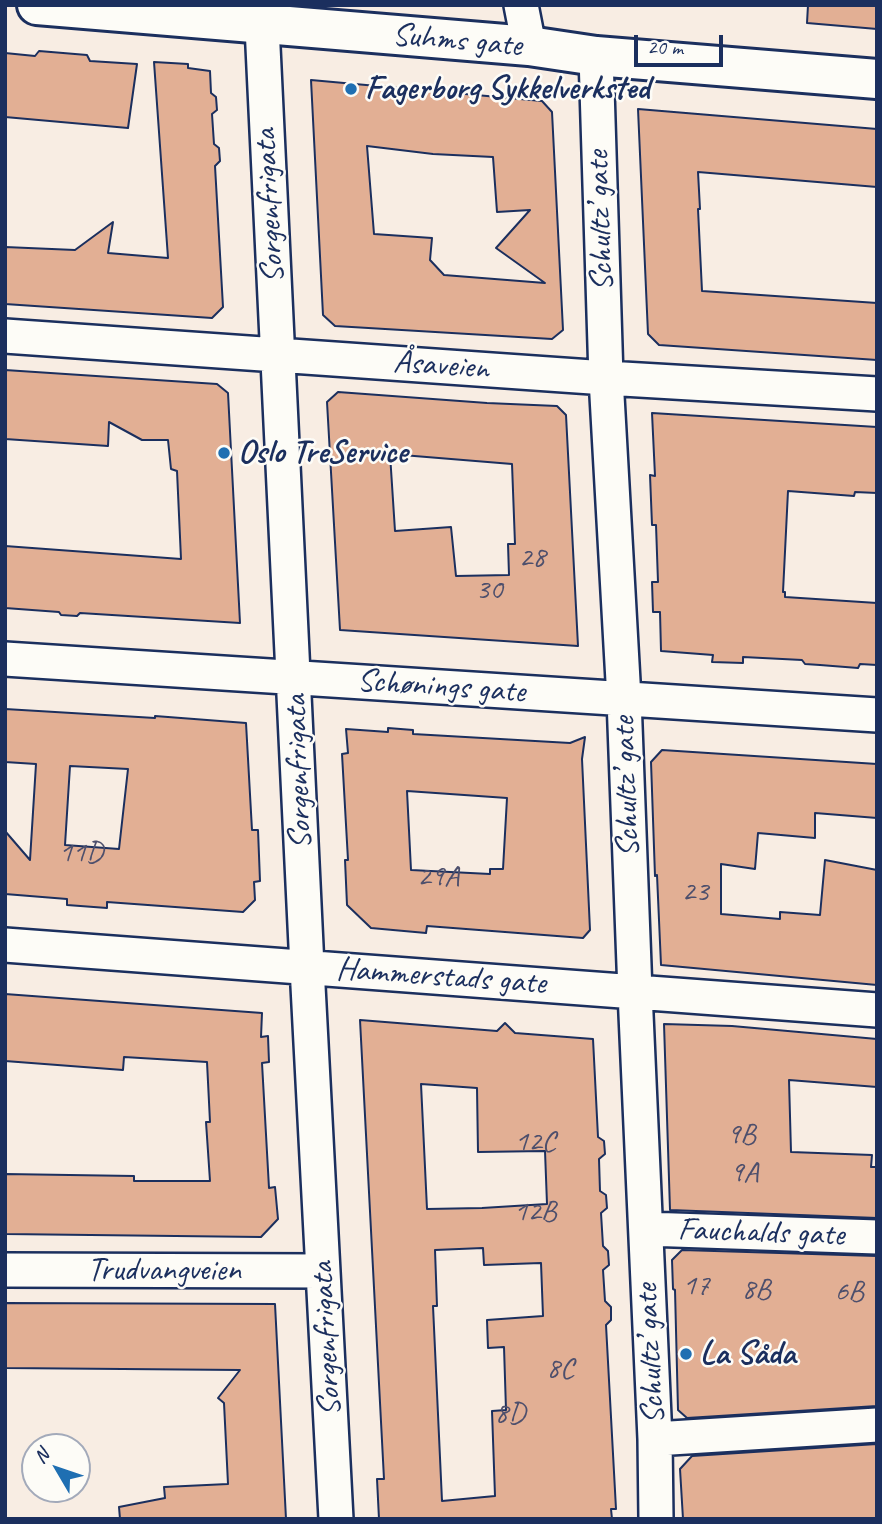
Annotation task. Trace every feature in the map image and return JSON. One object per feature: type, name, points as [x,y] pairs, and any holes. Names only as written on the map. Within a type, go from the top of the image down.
[{"type":"street","name":"Suhms gate","points":[[37,5],[877,79]]},
{"type":"street","points":[[521,5],[529,47]]},
{"type":"street","name":"Sorgenfrigata","points":[[262,26],[336,1519]]},
{"type":"street","name":"Schultz’ gate","points":[[596,56],[606,378],[624,699],[655,1439],[656,1519]]},
{"type":"street","name":"Åsaveien","points":[[5,336],[877,394]]},
{"type":"street","name":"Schønings gate","points":[[5,659],[877,715]]},
{"type":"street","name":"Hammerstads gate","points":[[5,945],[877,1010]]},
{"type":"street","name":"Fauchalds gate","points":[[646,1229],[877,1237]]},
{"type":"street","name":"Trudvangveien","points":[[5,1270],[323,1271]]},
{"type":"street","points":[[655,1439],[877,1425]]},
{"type":"building","points":[[808,5],[877,5],[877,29],[807,23]]},
{"type":"building","points":[[39,51],[87,55],[90,61],[137,64],[128,128],[5,117],[5,53],[35,56]]},
{"type":"building","points":[[154,62],[188,64],[188,68],[210,71],[211,93],[216,97],[217,110],[212,114],[214,144],[219,148],[220,161],[215,166],[223,307],[212,318],[5,304],[5,247],[75,250],[113,222],[108,253],[168,258]]},
{"type":"building","points":[[311,80],[542,101],[552,112],[563,330],[552,339],[335,326],[323,315]],"holes":[[[367,146],[433,154],[493,157],[497,212],[530,210],[496,248],[545,283],[444,275],[430,260],[432,238],[374,234]]]},
{"type":"building","points":[[638,109],[877,129],[877,187],[698,172],[698,209],[702,291],[877,303],[877,360],[659,345],[648,334]]},
{"type":"building","points":[[5,370],[217,384],[228,393],[240,623],[80,613],[77,616],[61,615],[59,612],[5,608],[5,546],[181,559],[177,471],[171,469],[168,440],[142,440],[109,422],[108,446],[5,439]]},
{"type":"building","points":[[338,392],[557,406],[566,415],[578,646],[340,630],[327,402]],"holes":[[[390,454],[512,464],[515,544],[508,544],[509,575],[456,576],[451,527],[395,531]]]},
{"type":"building","points":[[652,413],[877,427],[877,493],[855,492],[854,496],[788,491],[783,592],[785,597],[877,603],[877,665],[860,664],[858,668],[805,664],[802,660],[743,657],[743,663],[712,662],[713,655],[661,651],[660,612],[653,612],[652,582],[658,582],[656,525],[652,525],[650,475],[655,476]]},
{"type":"building","points":[[5,709],[246,723],[252,830],[258,830],[260,881],[254,882],[255,900],[243,912],[107,902],[107,908],[67,905],[67,899],[5,894],[5,831],[30,860],[36,764],[5,762]],"holes":[[[70,766],[128,769],[119,849],[65,845]]]},
{"type":"building","points":[[388,728],[413,730],[413,734],[570,743],[585,737],[582,759],[590,930],[583,938],[427,926],[426,933],[371,928],[347,905],[345,860],[348,860],[342,754],[348,753],[346,729],[388,732]],"holes":[[[407,791],[507,798],[503,869],[490,869],[490,874],[411,870]]]},
{"type":"building","points":[[662,750],[877,764],[877,818],[815,813],[815,838],[758,833],[755,869],[721,864],[721,914],[780,919],[780,912],[820,915],[825,860],[877,870],[877,985],[661,965],[651,762]]},
{"type":"building","points":[[5,994],[262,1013],[261,1037],[268,1036],[269,1062],[262,1063],[269,1188],[275,1187],[278,1219],[261,1237],[5,1234],[5,1174],[134,1176],[134,1181],[210,1181],[206,1122],[210,1122],[207,1062],[124,1057],[123,1070],[5,1061]]},
{"type":"building","points":[[360,1020],[497,1031],[505,1023],[515,1033],[593,1039],[598,1137],[604,1141],[605,1154],[599,1159],[600,1191],[606,1195],[607,1208],[601,1213],[603,1246],[608,1251],[609,1265],[603,1270],[605,1301],[611,1307],[611,1320],[606,1325],[616,1509],[611,1509],[612,1519],[379,1519],[377,1479],[384,1479]],"holes":[[[421,1084],[477,1088],[478,1152],[545,1151],[547,1204],[427,1209]],[[483,1248],[484,1265],[541,1263],[543,1316],[487,1320],[488,1348],[504,1347],[506,1410],[492,1411],[495,1496],[442,1501],[433,1306],[437,1306],[435,1250]]]},
{"type":"building","points":[[664,1024],[732,1026],[877,1039],[877,1087],[789,1080],[791,1152],[872,1155],[871,1167],[877,1167],[877,1218],[670,1210]]},
{"type":"building","points":[[682,1250],[877,1256],[877,1406],[687,1418],[678,1410],[672,1260]]},
{"type":"building","points":[[5,1303],[275,1304],[286,1519],[120,1519],[119,1507],[165,1498],[164,1487],[228,1484],[224,1403],[218,1398],[240,1370],[5,1368]]},
{"type":"building","points":[[877,1444],[877,1519],[683,1519],[680,1469],[692,1456]]},
{"type":"place","name":"Fagerborg Sykkelverksted","points":[[351,89]]},
{"type":"place","name":"Oslo TreService","points":[[224,453]]},
{"type":"place","name":"La Såda","points":[[686,1354]]}]
